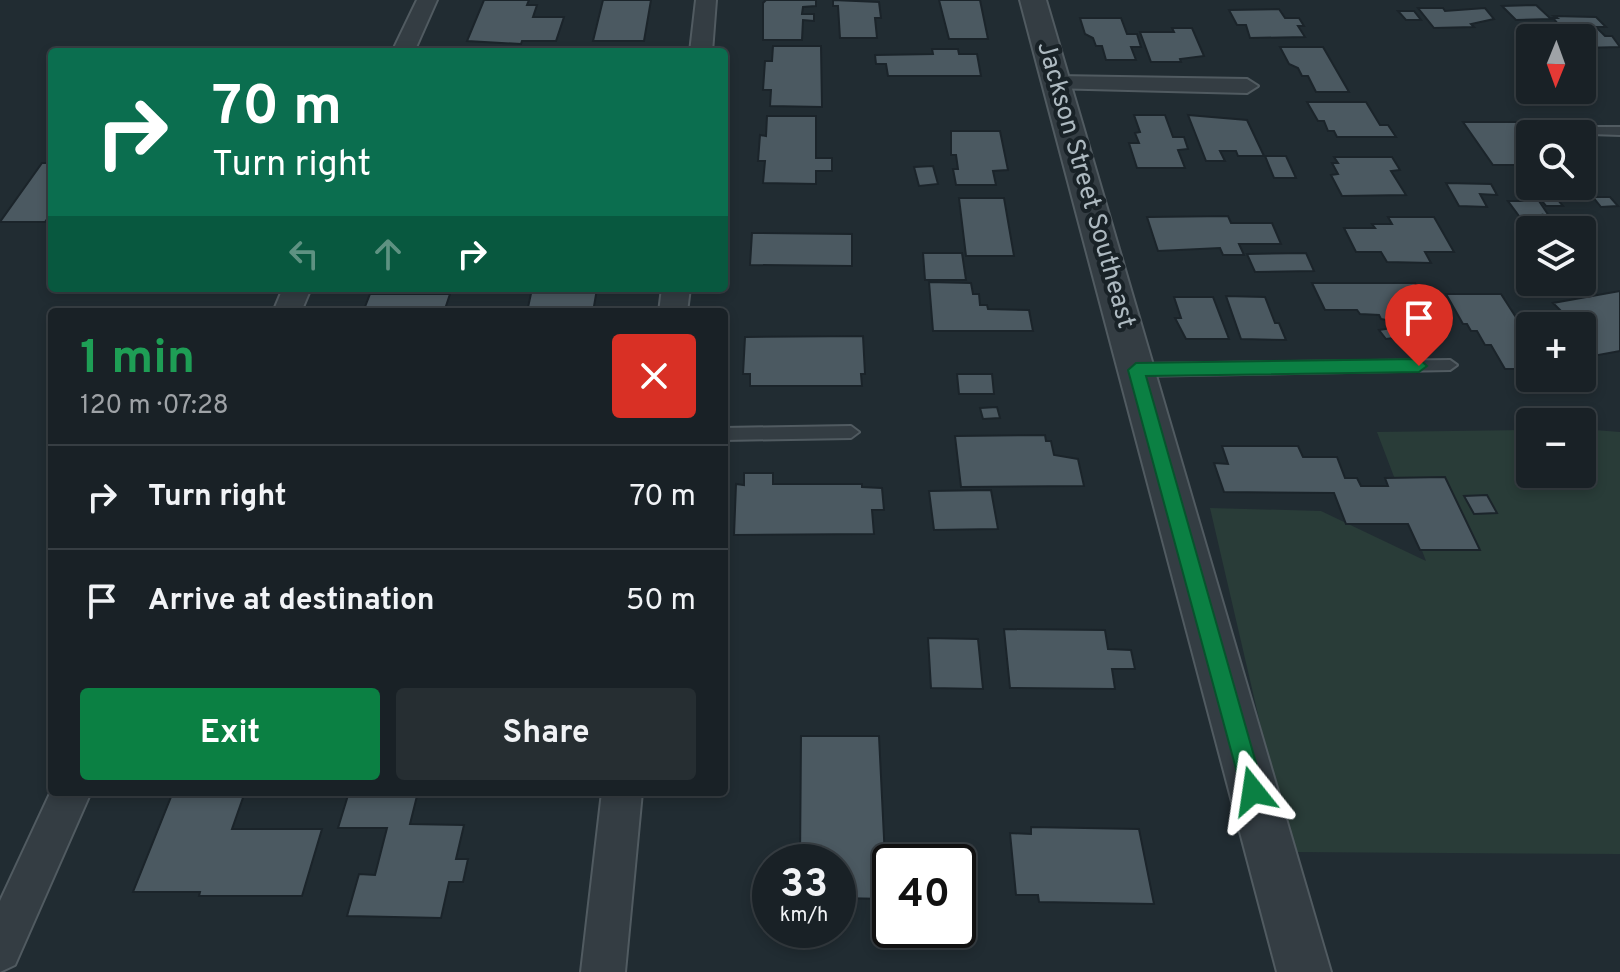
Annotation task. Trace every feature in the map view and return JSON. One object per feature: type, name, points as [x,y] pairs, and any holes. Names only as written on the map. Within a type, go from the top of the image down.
[{"type":"street","points":[[405,48],[427,0]]},
{"type":"street","points":[[701,48],[706,0]]},
{"type":"street","name":"Jackson Street Southeast","points":[[1033,0],[1304,972]]},
{"type":"street","points":[[1057,83],[1247,86]]},
{"type":"street","points":[[0,950],[69,796]]},
{"type":"street","points":[[603,972],[622,796]]},
{"type":"lane","points":[[1596,131],[1620,131]]},
{"type":"lane","points":[[1136,370],[1450,365]]},
{"type":"lane","points":[[728,434],[851,432]]},
{"type":"green space","points":[[1516,430],[1516,488],[1596,488],[1596,430],[1620,432],[1620,854],[1290,852],[1210,508],[1321,511],[1426,561],[1377,432]]},
{"type":"building","points":[[484,0],[529,0],[527,5],[537,5],[533,17],[564,17],[556,41],[522,41],[521,44],[467,41]]},
{"type":"building","points":[[603,0],[651,0],[644,41],[593,41]]},
{"type":"building","points":[[766,0],[816,0],[816,6],[803,7],[802,14],[814,14],[814,21],[803,20],[802,40],[763,40],[763,3]]},
{"type":"building","points":[[833,0],[879,2],[881,18],[875,18],[877,38],[840,38],[838,6],[833,6]]},
{"type":"building","points":[[939,0],[980,0],[988,39],[949,39]]},
{"type":"building","points":[[1536,5],[1551,19],[1516,20],[1502,6]]},
{"type":"building","points":[[1418,8],[1443,8],[1445,11],[1485,8],[1494,19],[1471,24],[1474,27],[1434,28]]},
{"type":"building","points":[[1279,9],[1285,18],[1299,18],[1304,26],[1298,26],[1305,37],[1250,38],[1246,25],[1237,25],[1229,10]]},
{"type":"building","points":[[1398,11],[1414,11],[1421,20],[1406,20]]},
{"type":"building","points":[[1554,16],[1596,17],[1606,27],[1558,24],[1553,18],[1557,18]]},
{"type":"building","points":[[1080,18],[1121,18],[1127,34],[1137,34],[1141,47],[1131,47],[1136,60],[1106,60],[1102,46],[1096,46],[1093,38],[1085,34]]},
{"type":"building","points":[[1596,27],[1605,36],[1612,36],[1620,47],[1596,48]]},
{"type":"building","points":[[1172,28],[1192,28],[1204,56],[1180,59],[1181,62],[1151,62],[1140,32],[1174,32]]},
{"type":"building","points":[[773,46],[821,46],[822,107],[770,106],[771,90],[763,90],[765,61],[772,61]]},
{"type":"building","points":[[473,47],[520,47],[520,48]]},
{"type":"building","points":[[594,47],[641,47],[641,48]]},
{"type":"building","points":[[1280,47],[1323,47],[1349,92],[1316,92],[1308,76],[1302,76],[1298,68],[1289,64]]},
{"type":"building","points":[[932,49],[958,49],[959,54],[977,54],[981,76],[888,76],[886,64],[876,64],[875,55],[933,54]]},
{"type":"building","points":[[1307,102],[1366,102],[1380,125],[1388,125],[1396,137],[1337,137],[1334,131],[1328,131],[1324,121],[1318,121]]},
{"type":"building","points":[[1134,115],[1165,115],[1173,137],[1184,137],[1188,149],[1178,150],[1185,168],[1137,168],[1129,143],[1139,143],[1135,133],[1140,132]]},
{"type":"building","points":[[1188,115],[1247,120],[1264,156],[1238,156],[1236,151],[1220,151],[1225,161],[1206,161]]},
{"type":"building","points":[[767,116],[816,116],[816,158],[832,158],[832,171],[816,171],[816,184],[763,183],[765,161],[758,161],[760,135],[766,136]]},
{"type":"building","points":[[1463,122],[1516,122],[1516,165],[1493,165]]},
{"type":"building","points":[[951,131],[1000,131],[1008,170],[993,171],[996,185],[956,185],[953,169],[958,169],[956,155],[951,155]]},
{"type":"building","points":[[1265,156],[1286,156],[1296,178],[1274,178]]},
{"type":"building","points":[[1334,157],[1392,157],[1400,170],[1391,171],[1406,195],[1342,196],[1331,175],[1338,174],[1332,163],[1338,163]]},
{"type":"building","points":[[42,163],[48,163],[48,218],[45,222],[0,222]]},
{"type":"building","points":[[933,166],[938,184],[919,186],[914,167]]},
{"type":"building","points":[[1446,183],[1491,184],[1497,195],[1480,194],[1487,207],[1459,206]]},
{"type":"building","points":[[1596,197],[1610,197],[1618,206],[1601,207]]},
{"type":"building","points":[[959,198],[1004,198],[1014,256],[966,256]]},
{"type":"building","points":[[1541,200],[1558,200],[1563,206],[1546,206]]},
{"type":"building","points":[[1508,201],[1539,201],[1549,216],[1544,215],[1519,216]]},
{"type":"building","points":[[1228,216],[1231,223],[1272,223],[1281,244],[1239,244],[1244,255],[1223,255],[1220,248],[1158,251],[1147,217]]},
{"type":"building","points":[[1388,217],[1434,217],[1454,252],[1425,252],[1431,263],[1387,262],[1381,252],[1356,252],[1344,228],[1375,228],[1372,224],[1392,224]]},
{"type":"building","points":[[752,233],[852,234],[852,266],[750,265]]},
{"type":"building","points":[[923,253],[962,253],[966,280],[925,280]]},
{"type":"building","points":[[1306,253],[1314,271],[1255,272],[1247,254]]},
{"type":"building","points":[[929,282],[971,283],[973,294],[979,294],[980,305],[987,305],[988,309],[1029,310],[1033,331],[933,331]]},
{"type":"building","points":[[1312,283],[1415,283],[1436,321],[1391,321],[1381,319],[1379,315],[1360,314],[1357,310],[1325,310]]},
{"type":"building","points":[[1620,291],[1620,351],[1596,355],[1596,312],[1562,312],[1553,303]]},
{"type":"building","points":[[531,292],[596,292],[594,308],[528,308]]},
{"type":"building","points":[[370,294],[450,294],[445,308],[365,308]]},
{"type":"building","points":[[1446,294],[1501,294],[1516,317],[1516,369],[1505,369],[1491,345],[1485,345],[1477,331],[1471,331],[1467,324],[1463,324]]},
{"type":"building","points":[[1226,296],[1265,297],[1275,323],[1279,323],[1286,340],[1241,339]]},
{"type":"building","points":[[1174,297],[1213,297],[1229,339],[1186,339],[1175,318],[1181,318]]},
{"type":"building","points":[[1410,325],[1417,335],[1386,339],[1379,330]]},
{"type":"building","points":[[863,336],[865,374],[861,374],[862,386],[750,386],[750,374],[743,374],[745,337]]},
{"type":"building","points":[[957,374],[992,374],[994,394],[959,394]]},
{"type":"building","points":[[997,407],[1000,418],[983,419],[980,408]]},
{"type":"building","points":[[1045,435],[1046,441],[1051,441],[1054,455],[1078,459],[1084,486],[961,487],[955,436]]},
{"type":"building","points":[[1222,446],[1298,446],[1303,457],[1337,457],[1345,478],[1357,478],[1361,486],[1388,486],[1385,478],[1445,477],[1480,550],[1420,550],[1408,524],[1346,524],[1334,493],[1224,492],[1214,463],[1228,464]]},
{"type":"building","points":[[744,473],[773,473],[773,484],[862,484],[862,487],[882,488],[884,510],[872,510],[874,534],[734,535],[736,484],[744,485]]},
{"type":"building","points":[[991,490],[998,529],[934,530],[929,491]]},
{"type":"building","points":[[1487,495],[1497,513],[1474,514],[1464,496]]},
{"type":"building","points":[[1004,629],[1105,630],[1108,649],[1131,650],[1135,669],[1112,669],[1115,689],[1010,688]]},
{"type":"building","points":[[928,638],[978,639],[983,689],[931,688]]},
{"type":"building","points":[[801,736],[879,736],[884,844],[872,844],[872,899],[856,898],[856,844],[800,844]]},
{"type":"building","points":[[171,796],[244,796],[232,829],[322,829],[302,896],[199,896],[200,892],[133,892]]},
{"type":"building","points":[[348,796],[417,796],[410,824],[464,825],[456,859],[468,859],[463,882],[449,882],[441,918],[347,916],[359,874],[375,875],[387,828],[338,828]]},
{"type":"building","points":[[1031,827],[1139,829],[1154,904],[1039,902],[1038,895],[1016,895],[1010,833],[1031,834]]},
{"type":"route","points":[[1253,791],[1136,370],[1419,366]]}]
